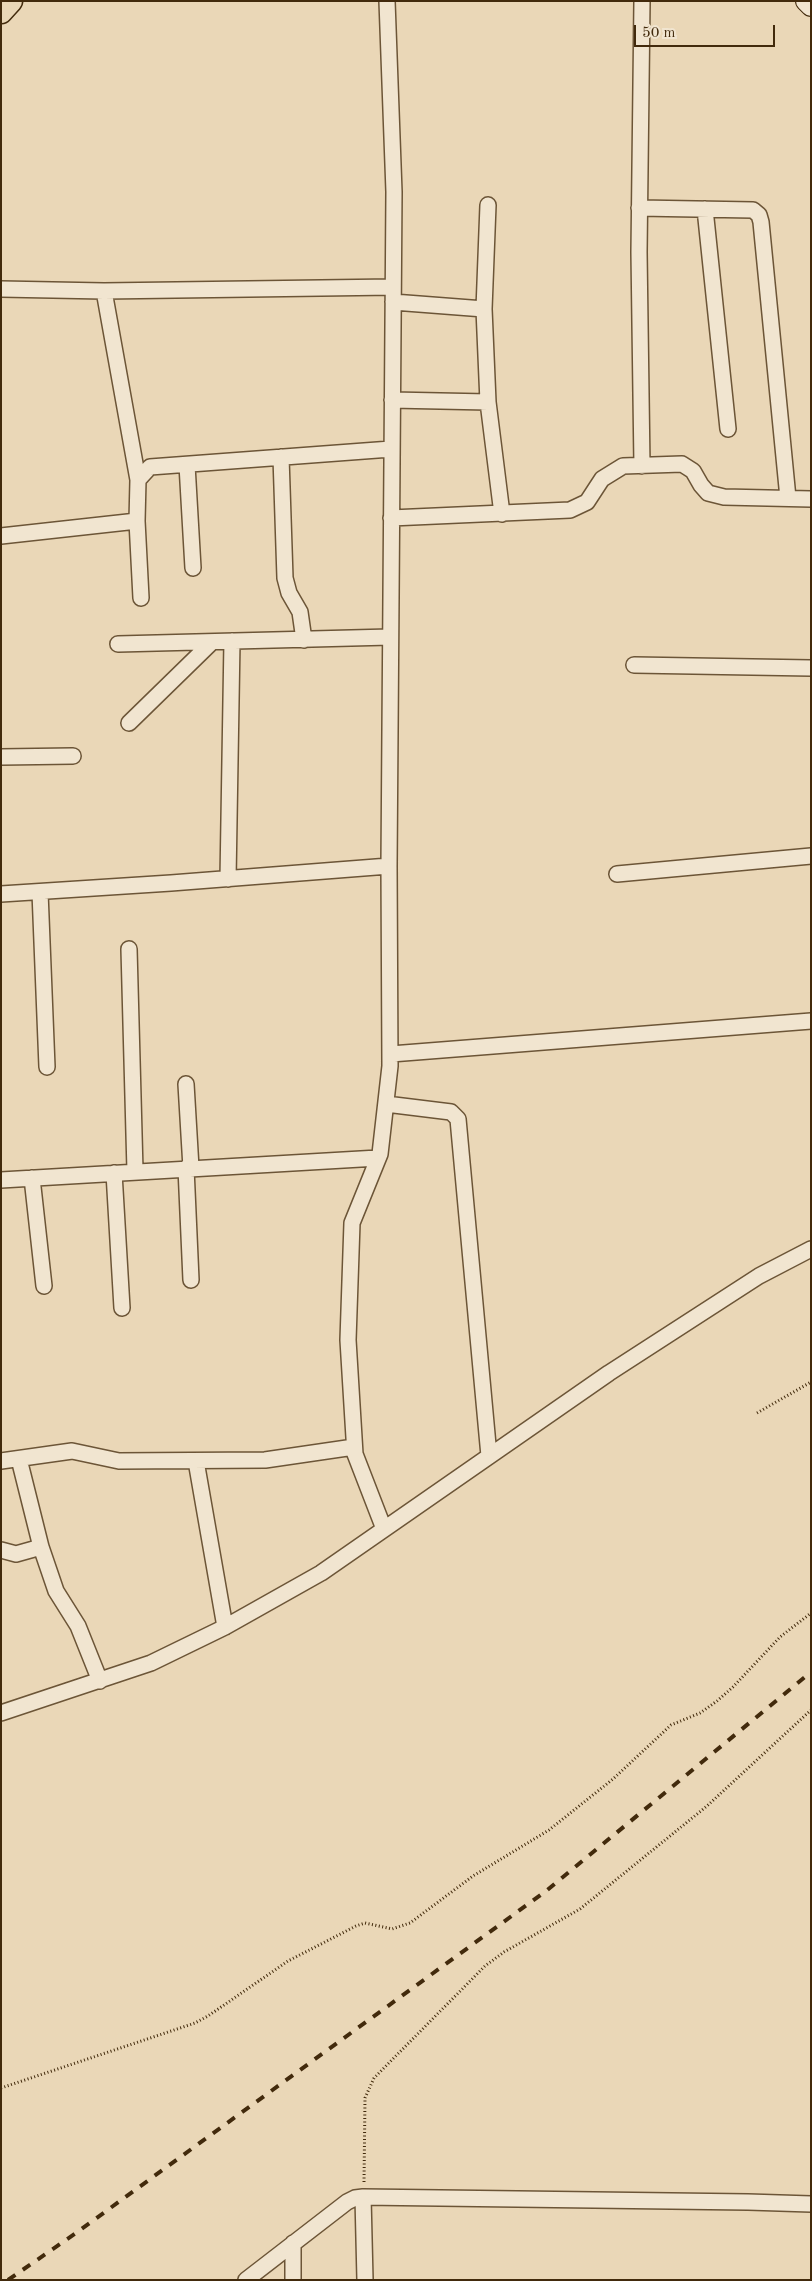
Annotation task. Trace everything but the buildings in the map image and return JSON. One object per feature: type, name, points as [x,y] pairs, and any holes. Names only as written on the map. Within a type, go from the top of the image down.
[{"type":"main road","points":[[1,12],[11,1]]},
{"type":"main road","points":[[806,1],[811,6]]},
{"type":"street","points":[[384,1529],[357,1461],[354,1448],[348,1340],[351,1237],[355,1213],[378,1158],[391,1054],[388,866],[394,192],[387,1]]},
{"type":"street","points":[[642,1],[640,208],[642,466]]},
{"type":"street","points":[[488,205],[484,309],[488,402],[502,514]]},
{"type":"street","points":[[640,208],[753,210],[759,215],[788,498]]},
{"type":"street","points":[[705,209],[728,429]]},
{"type":"street","points":[[1,289],[393,294],[484,309]]},
{"type":"street","points":[[104,291],[138,480],[137,521],[141,598]]},
{"type":"street","points":[[392,400],[488,402]]},
{"type":"street","points":[[138,480],[150,467],[391,449]]},
{"type":"street","points":[[281,457],[285,578],[288,593],[300,612],[304,640]]},
{"type":"street","points":[[187,464],[193,568]]},
{"type":"street","points":[[391,518],[570,510],[587,502],[602,479],[623,466],[682,464],[693,471],[708,493],[724,497],[811,499]]},
{"type":"street","points":[[1,536],[137,521]]},
{"type":"street","points":[[118,644],[390,637]]},
{"type":"street","points":[[228,879],[232,641]]},
{"type":"street","points":[[128,724],[212,642]]},
{"type":"street","points":[[634,665],[811,668]]},
{"type":"street","points":[[1,757],[73,756]]},
{"type":"street","points":[[617,874],[811,856]]},
{"type":"street","points":[[1,894],[388,866]]},
{"type":"street","points":[[40,892],[47,1067]]},
{"type":"street","points":[[129,949],[135,1171]]},
{"type":"street","points":[[391,1054],[811,1022]]},
{"type":"street","points":[[186,1084],[191,1280]]},
{"type":"street","points":[[386,1104],[451,1112],[458,1119],[489,1456]]},
{"type":"street","points":[[1,1180],[378,1158]]},
{"type":"street","points":[[114,1173],[122,1308]]},
{"type":"street","points":[[32,1178],[44,1286]]},
{"type":"street","points":[[1,1713],[152,1663],[225,1627],[321,1573],[609,1373],[759,1276],[811,1249]]},
{"type":"street","points":[[1,1461],[72,1451],[112,1461],[265,1460],[354,1448]]},
{"type":"street","points":[[19,1458],[41,1547],[59,1598],[78,1626],[100,1681]]},
{"type":"street","points":[[196,1461],[225,1627]]},
{"type":"street","points":[[1,1550],[16,1554],[41,1547]]},
{"type":"street","points":[[363,2197],[365,2280]]},
{"type":"street","points":[[246,2280],[355,2198],[811,2204]]},
{"type":"street","points":[[293,2243],[293,2280]]},
{"type":"path","points":[[757,1413],[811,1382]]},
{"type":"path","points":[[1,2088],[195,2023],[288,1961],[356,1926],[365,1924],[392,1929],[410,1923],[473,1876],[548,1830],[612,1779],[664,1730],[679,1721],[700,1713],[717,1701],[780,1638],[811,1613]]},
{"type":"path","points":[[363,2197],[366,2098],[374,2078],[485,1966],[504,1952],[580,1909],[707,1806],[811,1710]]},
{"type":"railway","points":[[8,2280],[76,2233],[546,1891],[811,1672]]}]
